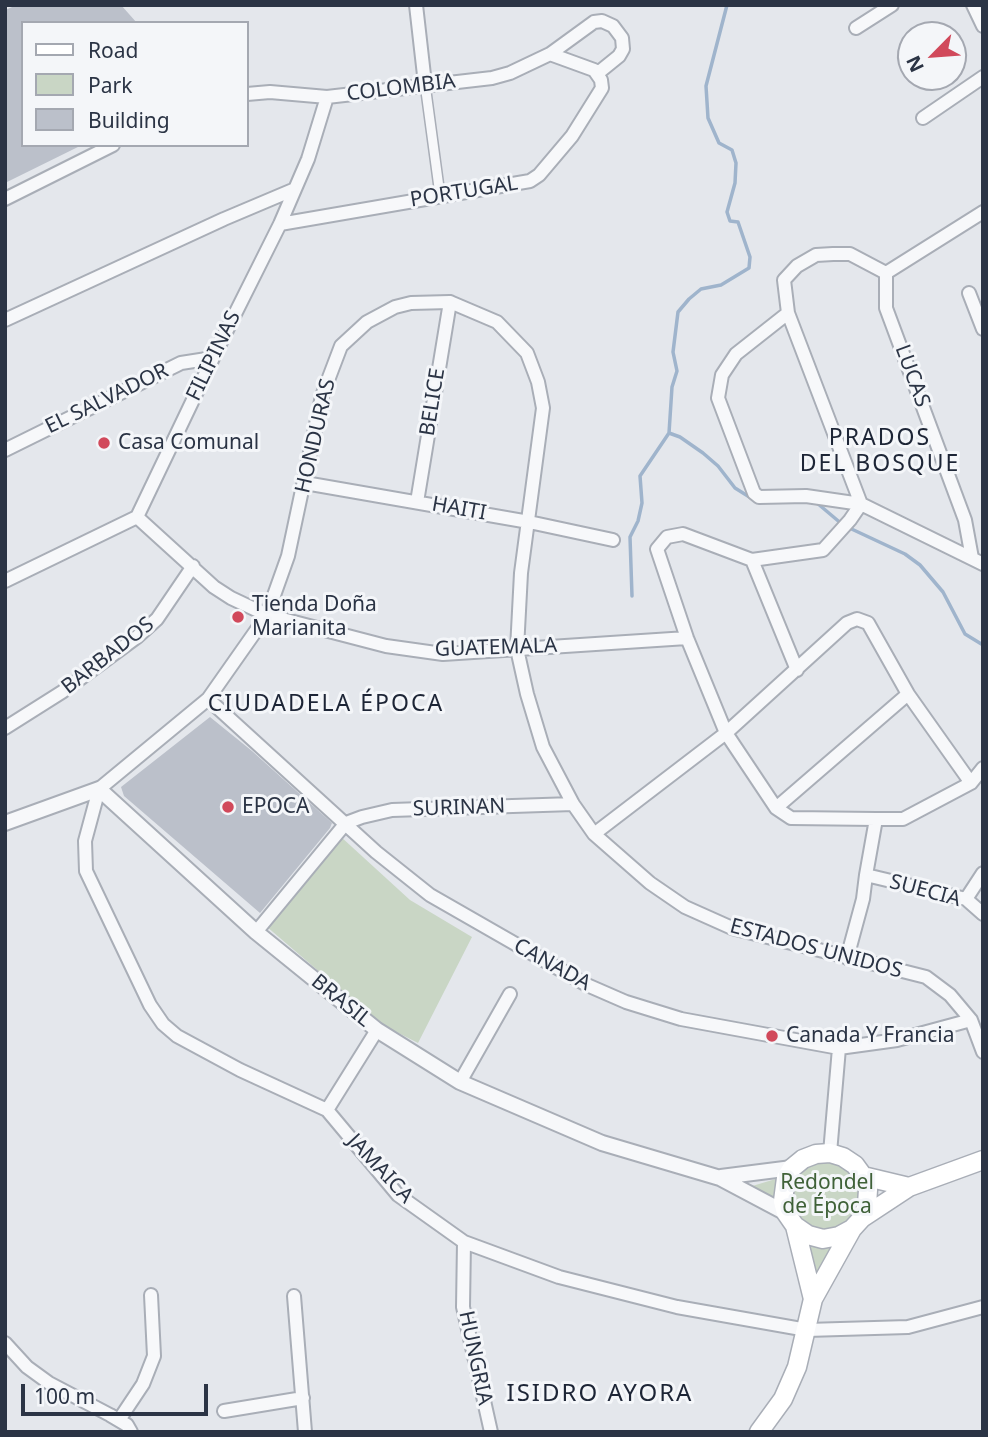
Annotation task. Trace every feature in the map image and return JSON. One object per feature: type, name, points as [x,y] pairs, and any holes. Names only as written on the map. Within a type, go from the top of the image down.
[{"type":"main road","points":[[759,1432],[783,1399],[797,1367],[813,1299],[867,1204],[868,1189],[855,1164],[830,1153],[803,1159],[792,1168],[783,1190],[813,1299]]},
{"type":"main road","points":[[791,1219],[808,1235],[823,1238],[839,1236],[909,1187],[983,1160]]},
{"type":"main road","points":[[863,1176],[909,1187]]},
{"type":"street","points":[[416,5],[440,195]]},
{"type":"street","points":[[856,27],[892,5]]},
{"type":"street","points":[[973,5],[983,26]]},
{"type":"street","name":"COLOMBIA","points":[[248,94],[270,92],[327,97],[492,78],[510,73],[550,54],[594,22],[602,21],[613,26],[622,38],[623,49],[619,57],[598,73]]},
{"type":"street","points":[[550,54],[598,73]]},
{"type":"street","name":"PORTUGAL","points":[[280,224],[440,195],[519,185],[539,175],[572,136],[602,88],[598,73]]},
{"type":"street","points":[[923,118],[983,77]]},
{"type":"street","name":"FILIPINAS","points":[[137,517],[280,224],[308,159],[327,97]]},
{"type":"street","points":[[5,199],[109,147]]},
{"type":"street","points":[[5,320],[295,189]]},
{"type":"street","points":[[860,504],[788,313],[784,280],[797,266],[816,255],[850,254],[886,273],[983,212]]},
{"type":"street","name":"LUCAS","points":[[886,273],[886,307],[978,561]]},
{"type":"street","points":[[969,293],[983,329]]},
{"type":"street","name":"HONDURAS","points":[[99,789],[208,699],[267,614],[288,556],[322,396],[341,346],[367,322],[395,307],[411,303],[450,302],[497,322],[527,354]]},
{"type":"street","name":"BELICE","points":[[417,502],[450,302]]},
{"type":"street","points":[[788,313],[736,354],[722,374],[718,398],[754,493],[759,497],[806,496],[860,504],[978,561]]},
{"type":"street","name":"ESTADOS UNIDOS","points":[[527,354],[538,382],[543,408],[521,573],[517,649],[542,747],[573,804],[594,834],[650,883],[685,907],[732,928],[926,977],[950,995],[971,1020],[983,1052]]},
{"type":"street","name":"EL SALVADOR","points":[[5,450],[181,363],[213,358]]},
{"type":"street","name":"HAITI","points":[[305,483],[529,522],[613,540]]},
{"type":"street","points":[[860,504],[850,520],[823,550],[752,560],[683,534],[667,537],[657,549],[687,638],[726,733],[776,808],[792,818],[903,819],[971,783],[983,768]]},
{"type":"street","points":[[5,581],[137,517]]},
{"type":"street","name":"GUATEMALA","points":[[137,517],[214,587],[231,598],[267,614],[386,646],[443,654],[687,638]]},
{"type":"street","points":[[752,560],[797,670]]},
{"type":"street","name":"BARBADOS","points":[[5,728],[62,692],[157,620],[192,566]]},
{"type":"street","points":[[594,834],[726,733],[847,623],[857,619],[868,623],[908,694],[971,783]]},
{"type":"street","points":[[776,808],[908,694]]},
{"type":"street","name":"CANADA","points":[[208,699],[376,852],[430,895],[587,985],[626,1002],[681,1018],[839,1048],[897,1040],[971,1020]]},
{"type":"street","points":[[5,823],[99,789]]},
{"type":"street","name":"BRASIL","points":[[99,789],[256,932],[377,1030],[460,1082],[602,1143],[720,1178],[791,1219]]},
{"type":"street","name":"JAMAICA","points":[[99,789],[85,841],[86,871],[150,1004],[163,1024],[177,1036],[240,1070],[327,1110],[398,1195],[464,1242],[559,1277],[677,1307],[807,1330],[908,1327],[983,1307]]},
{"type":"street","name":"SURINAN","points":[[346,823],[392,810],[573,804]]},
{"type":"street","points":[[866,874],[876,819]]},
{"type":"street","points":[[256,932],[346,823]]},
{"type":"street","points":[[966,899],[983,873]]},
{"type":"street","name":"SUECIA","points":[[847,958],[863,899],[866,874],[966,899],[983,914]]},
{"type":"street","points":[[460,1082],[510,993]]},
{"type":"street","points":[[327,1110],[377,1030]]},
{"type":"street","points":[[830,1153],[839,1048]]},
{"type":"street","name":"BRASIL","points":[[720,1178],[792,1168]]},
{"type":"street","name":"HUNGRIA","points":[[464,1242],[463,1307],[491,1432]]},
{"type":"street","points":[[119,1420],[143,1384],[154,1356],[151,1295]]},
{"type":"street","points":[[294,1296],[306,1432]]},
{"type":"street","points":[[5,1343],[27,1367],[49,1383],[119,1420],[127,1425],[131,1432]]},
{"type":"street","points":[[224,1411],[303,1398]]},
{"type":"green space","points":[[340,836],[410,900],[472,937],[418,1043],[379,1023],[266,926]]},
{"type":"green space","name":"Redondel de Época","points":[[827,1161],[840,1164],[851,1171],[858,1182],[861,1195],[858,1208],[851,1219],[840,1226],[827,1229],[814,1226],[803,1219],[796,1208],[793,1195],[796,1182],[803,1171],[814,1164]]},
{"type":"green space","points":[[779,1178],[775,1185],[777,1204],[749,1187]]},
{"type":"green space","points":[[804,1241],[824,1249],[838,1246],[817,1279]]},
{"type":"building","points":[[17,5],[121,5],[135,21],[21,21],[21,147],[78,147],[5,183],[5,10]]},
{"type":"building","name":"EPOCA","points":[[210,717],[332,823],[260,913],[124,796],[121,787]]},
{"type":"waterway","points":[[727,5],[706,86],[708,118],[719,143],[732,150],[736,163],[735,183],[727,212],[730,221],[738,222],[750,257],[749,268],[721,285],[701,289],[678,312],[673,352],[677,371],[672,387],[669,433],[680,437],[703,453],[718,466],[735,488],[751,498]]},
{"type":"waterway","points":[[632,596],[630,537],[638,521],[642,503],[640,476],[669,433]]},
{"type":"waterway","points":[[817,503],[843,525],[905,554],[920,565],[943,592],[965,634],[983,645]]},
{"type":"place","name":"Casa Comunal","points":[[104,443]]},
{"type":"place","name":"Tienda Doña Marianita","points":[[238,617]]},
{"type":"place","name":"EPOCA","points":[[228,807]]},
{"type":"place","name":"Canada Y Francia","points":[[772,1036]]},
{"type":"district","name":"PRADOS DEL BOSQUE","points":[[880,451]]},
{"type":"district","name":"CIUDADELA ÉPOCA","points":[[326,704]]},
{"type":"district","name":"ISIDRO AYORA","points":[[600,1394]]}]
